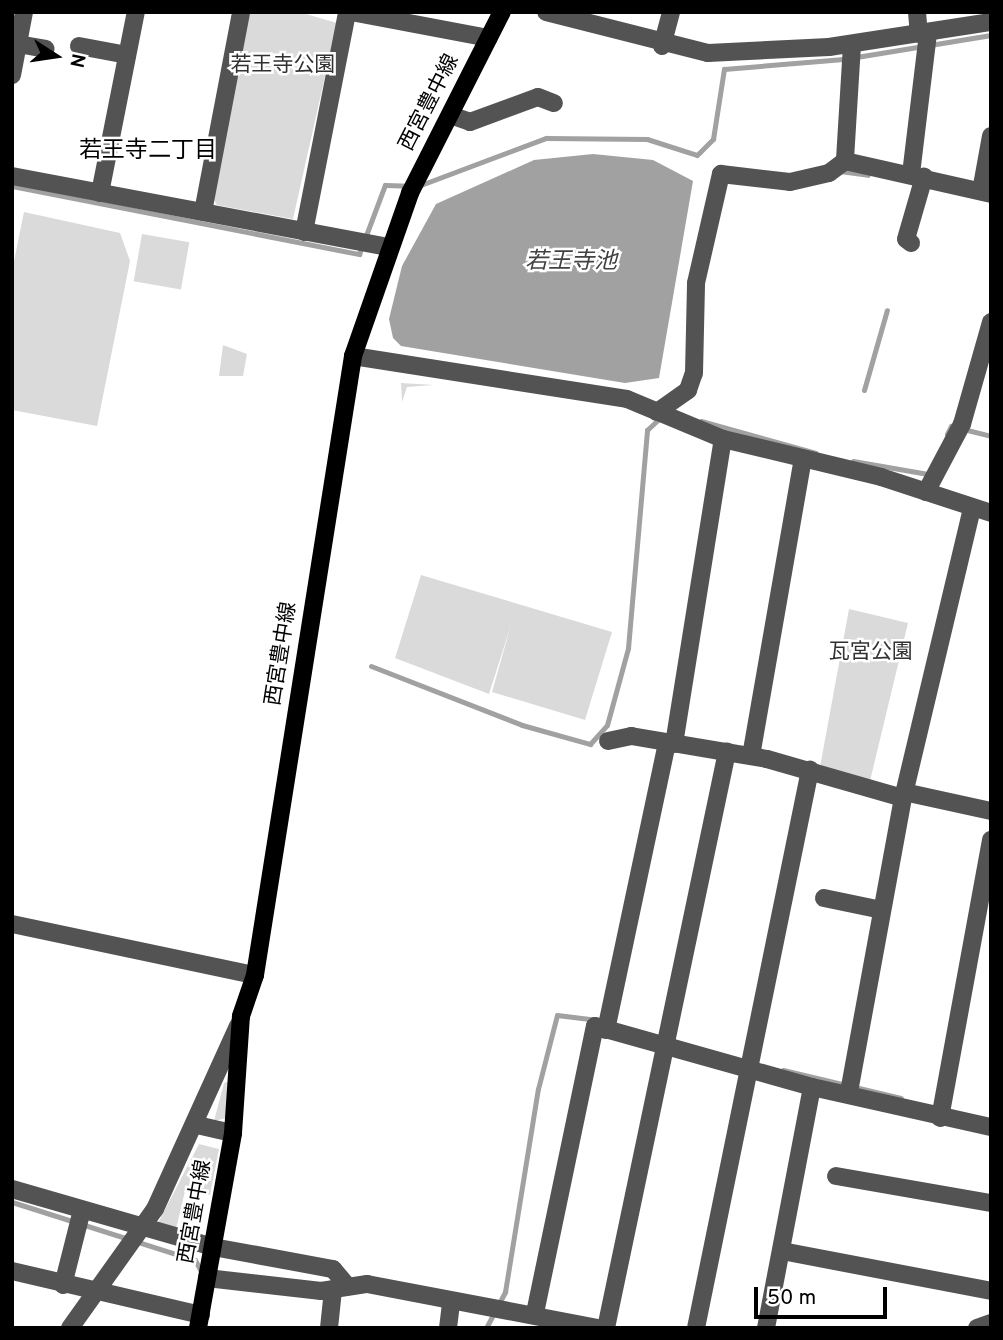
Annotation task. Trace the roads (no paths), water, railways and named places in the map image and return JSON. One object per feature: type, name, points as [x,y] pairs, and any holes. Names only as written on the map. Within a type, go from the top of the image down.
[{"type":"main road","name":"西宮豊中線","points":[[199,1321],[233,1133],[241,1016],[255,975],[353,356],[387,247],[413,187],[502,12]]},
{"type":"street","points":[[12,75],[24,12]]},
{"type":"street","points":[[100,193],[136,12]]},
{"type":"street","points":[[203,212],[241,12]]},
{"type":"street","points":[[304,232],[349,12],[376,14],[489,38]]},
{"type":"street","points":[[546,12],[662,46],[708,53],[853,53],[926,40],[991,22]]},
{"type":"street","points":[[662,46],[671,12]]},
{"type":"street","points":[[911,243],[906,239],[917,176],[926,40],[917,12]]},
{"type":"street","points":[[17,39],[46,49]]},
{"type":"street","points":[[79,46],[127,55]]},
{"type":"street","points":[[845,161],[853,53]]},
{"type":"street","points":[[450,115],[470,122],[538,97],[554,103]]},
{"type":"street","points":[[657,412],[688,390],[694,373],[696,283],[721,174],[790,182],[829,173],[845,161],[986,193],[991,136]]},
{"type":"street","points":[[12,176],[387,247]]},
{"type":"street","points":[[926,492],[962,424],[991,322]]},
{"type":"street","points":[[353,356],[627,399],[723,439],[926,492],[991,513]]},
{"type":"street","points":[[606,1030],[671,743],[723,439]]},
{"type":"street","points":[[751,756],[803,459]]},
{"type":"street","points":[[849,1091],[903,795],[972,508]]},
{"type":"street","points":[[608,741],[631,736],[751,756],[903,795],[991,811]]},
{"type":"street","points":[[606,1328],[727,752]]},
{"type":"street","points":[[696,1328],[810,770]]},
{"type":"street","points":[[940,1118],[991,840]]},
{"type":"street","points":[[824,898],[882,910]]},
{"type":"street","points":[[12,923],[255,975]]},
{"type":"street","points":[[70,1328],[143,1228],[197,1125],[241,1016]]},
{"type":"street","points":[[529,1317],[592,1030],[606,1030],[812,1087],[849,1091],[940,1118],[991,1127]]},
{"type":"street","points":[[766,1328],[812,1087]]},
{"type":"street","points":[[197,1125],[233,1133]]},
{"type":"street","points":[[836,1176],[991,1203]]},
{"type":"street","points":[[12,1189],[213,1247],[333,1269],[341,1288],[329,1328]]},
{"type":"street","points":[[63,1285],[82,1210]]},
{"type":"street","points":[[782,1251],[991,1291]]},
{"type":"street","points":[[12,1270],[199,1321]]},
{"type":"street","points":[[207,1278],[341,1288],[368,1284],[452,1304],[598,1328]]},
{"type":"street","points":[[448,1328],[452,1304]]},
{"type":"street","points":[[977,1328],[991,1322]]},
{"type":"water","name":"若王寺池","points":[[593,154],[653,160],[693,181],[659,378],[625,383],[401,346],[393,338],[389,319],[402,266],[436,204],[534,160]]},
{"type":"waterway","points":[[418,186],[546,138],[647,139],[697,155],[713,139],[724,69],[844,59],[991,35]]},
{"type":"waterway","points":[[840,171],[868,175]]},
{"type":"waterway","points":[[12,186],[359,254],[385,185],[409,186]]},
{"type":"waterway","points":[[864,390],[887,310]]},
{"type":"waterway","points":[[371,666],[522,725],[590,744],[607,725],[628,648],[647,430],[661,417]]},
{"type":"waterway","points":[[701,421],[816,453]]},
{"type":"waterway","points":[[947,434],[951,426],[991,436]]},
{"type":"waterway","points":[[853,461],[928,474]]},
{"type":"waterway","points":[[486,1328],[505,1292],[538,1089],[557,1015],[598,1020]]},
{"type":"waterway","points":[[783,1070],[901,1098]]},
{"type":"waterway","points":[[12,1202],[195,1260],[203,1275]]},
{"type":"district","name":"若王寺二丁目","points":[[148,152]]},
{"type":"park label","name":"若王寺公園","points":[[283,66]]},
{"type":"park label","name":"瓦宮公園","points":[[871,653]]}]
